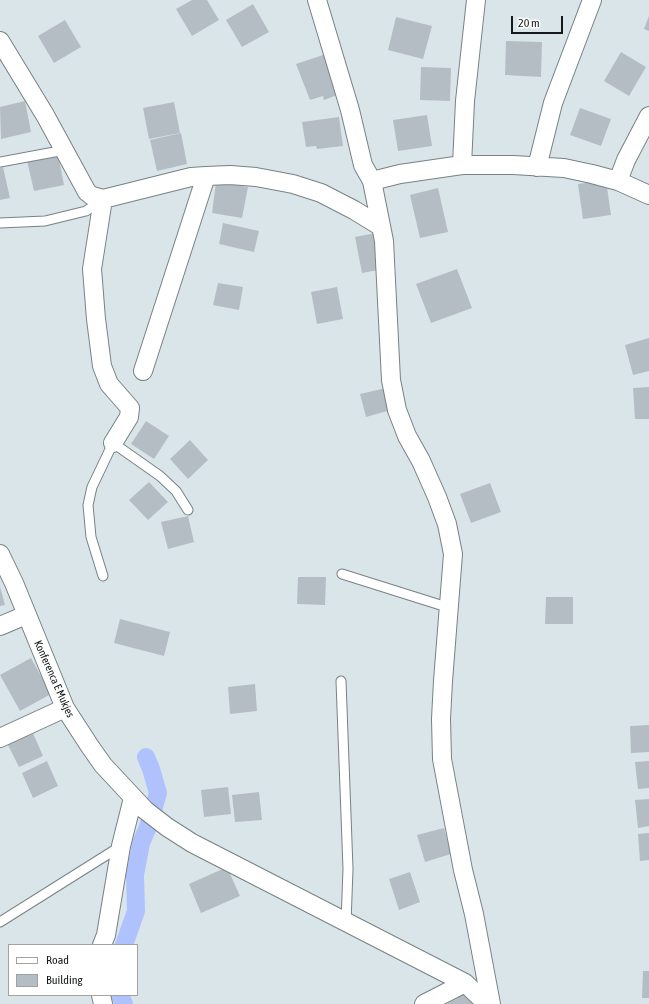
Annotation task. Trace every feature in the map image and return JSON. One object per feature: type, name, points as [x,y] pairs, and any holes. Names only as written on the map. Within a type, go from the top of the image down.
[{"type":"street","points":[[317,0],[350,110],[363,165],[372,181],[384,241],[391,380],[397,410],[407,436],[421,461],[447,524],[453,554],[450,608],[443,681],[441,719],[442,759],[461,864],[475,922],[491,1004]]},
{"type":"street","points":[[462,165],[465,101],[476,0]]},
{"type":"street","points":[[537,167],[553,103],[592,0]]},
{"type":"street","points":[[0,41],[34,96],[87,192],[103,199],[191,177],[230,175],[293,184],[327,196],[380,226]]},
{"type":"street","points":[[618,181],[633,146],[649,116]]},
{"type":"street","points":[[372,181],[400,174],[462,165],[564,168],[618,181],[649,195]]},
{"type":"street","points":[[143,371],[206,176]]},
{"type":"street","points":[[103,199],[92,269],[102,366],[109,384],[130,408],[129,417],[113,443]]},
{"type":"street","name":"Konferenca E Mukjes","points":[[0,554],[66,708],[88,745],[139,804],[167,828],[192,844],[465,983],[487,1004]]},
{"type":"street","points":[[0,626],[26,615]]},
{"type":"street","points":[[0,738],[66,708]]},
{"type":"street","points":[[102,944],[106,935],[121,846],[139,804]]},
{"type":"street","points":[[424,1004],[465,983]]},
{"type":"lane","points":[[0,162],[65,150]]},
{"type":"lane","points":[[0,223],[45,221],[86,211],[103,199]]},
{"type":"lane","points":[[103,576],[91,537],[88,505],[92,487],[113,443],[160,476],[176,491],[188,510]]},
{"type":"lane","points":[[342,574],[450,608]]},
{"type":"lane","points":[[341,681],[348,869],[346,923]]},
{"type":"lane","points":[[0,922],[121,846]]},
{"type":"building","points":[[192,0],[207,0],[219,20],[192,36],[176,9]]},
{"type":"building","points":[[253,4],[269,32],[242,47],[226,20]]},
{"type":"building","points":[[649,16],[649,31],[644,29]]},
{"type":"building","points":[[396,17],[432,26],[423,59],[388,50]]},
{"type":"building","points":[[65,20],[81,47],[54,63],[38,36]]},
{"type":"building","points":[[506,41],[542,42],[541,77],[505,75]]},
{"type":"building","points":[[621,52],[646,67],[629,96],[604,81]]},
{"type":"building","points":[[326,54],[340,94],[324,100],[323,96],[310,100],[296,64]]},
{"type":"building","points":[[421,67],[451,68],[450,101],[420,100]]},
{"type":"building","points":[[25,101],[31,132],[1,139],[0,107]]},
{"type":"building","points":[[174,102],[180,133],[149,139],[143,108]]},
{"type":"building","points":[[580,108],[611,119],[601,146],[570,135]]},
{"type":"building","points":[[427,115],[432,146],[398,151],[393,120]]},
{"type":"building","points":[[339,117],[343,146],[317,149],[316,146],[306,147],[302,122]]},
{"type":"building","points":[[181,133],[187,164],[157,171],[150,140]]},
{"type":"building","points":[[58,154],[64,185],[34,191],[27,161]]},
{"type":"building","points":[[3,167],[10,198],[0,200],[0,168]]},
{"type":"building","points":[[606,180],[611,215],[583,219],[578,184]]},
{"type":"building","points":[[216,182],[248,187],[242,218],[212,213]]},
{"type":"building","points":[[438,188],[448,232],[420,238],[410,195]]},
{"type":"building","points":[[223,223],[259,231],[254,252],[219,244]]},
{"type":"building","points":[[376,233],[384,269],[362,273],[355,237]]},
{"type":"building","points":[[457,269],[472,308],[431,323],[416,284]]},
{"type":"building","points":[[218,283],[243,287],[239,310],[213,305]]},
{"type":"building","points":[[337,287],[343,319],[317,324],[311,292]]},
{"type":"building","points":[[649,338],[649,371],[633,375],[625,345]]},
{"type":"building","points":[[649,387],[649,419],[635,419],[633,388]]},
{"type":"building","points":[[386,388],[391,410],[366,417],[360,394]]},
{"type":"building","points":[[146,421],[169,436],[154,459],[131,444]]},
{"type":"building","points":[[190,440],[208,460],[188,479],[170,459]]},
{"type":"building","points":[[149,482],[168,502],[148,520],[129,500]]},
{"type":"building","points":[[490,483],[501,512],[471,523],[460,494]]},
{"type":"building","points":[[188,516],[194,542],[168,549],[161,522]]},
{"type":"building","points":[[298,577],[326,577],[325,605],[297,604]]},
{"type":"building","points":[[0,587],[5,605],[0,606]]},
{"type":"building","points":[[546,597],[573,597],[573,624],[545,624]]},
{"type":"building","points":[[120,619],[170,632],[164,656],[114,643]]},
{"type":"building","points":[[31,658],[51,694],[20,711],[0,675]]},
{"type":"building","points":[[255,684],[257,711],[230,714],[228,687]]},
{"type":"building","points":[[649,725],[649,752],[631,753],[630,726]]},
{"type":"building","points":[[32,731],[43,756],[19,767],[7,743]]},
{"type":"building","points":[[47,761],[58,786],[33,798],[22,773]]},
{"type":"building","points":[[649,761],[649,788],[638,789],[635,762]]},
{"type":"building","points":[[228,787],[231,814],[204,817],[201,790]]},
{"type":"building","points":[[259,792],[262,820],[235,822],[232,795]]},
{"type":"building","points":[[649,799],[649,826],[638,828],[635,800]]},
{"type":"building","points":[[444,828],[451,854],[425,862],[417,835]]},
{"type":"building","points":[[649,833],[649,860],[640,861],[638,834]]},
{"type":"building","points":[[227,867],[240,896],[201,913],[189,884]]},
{"type":"building","points":[[410,872],[420,902],[399,910],[389,879]]},
{"type":"building","points":[[643,971],[649,971],[649,998],[642,998]]},
{"type":"building","points":[[469,991],[477,1004],[447,1004]]},
{"type":"waterway","points":[[124,944],[136,911],[135,875],[141,843],[148,827],[158,793],[146,757]]},
{"type":"waterway","points":[[120,996],[124,1004]]}]
